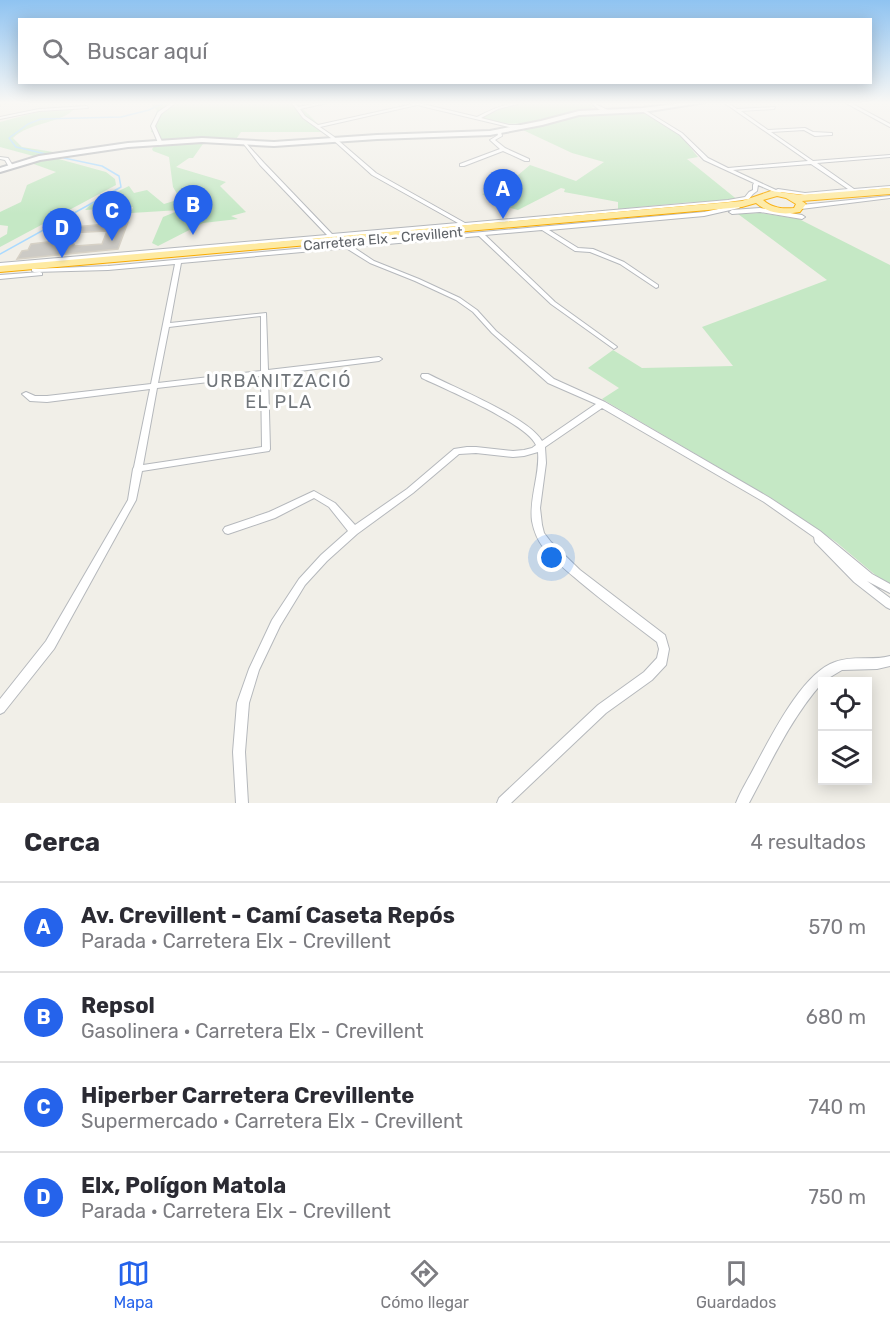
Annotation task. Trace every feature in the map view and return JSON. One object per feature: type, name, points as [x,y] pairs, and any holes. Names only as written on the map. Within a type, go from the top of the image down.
[{"type":"highway","points":[[761,194],[781,193],[801,198],[890,191]]},
{"type":"highway","points":[[761,194],[784,211],[890,191]]},
{"type":"highway","points":[[781,193],[801,209]]},
{"type":"highway","name":"Carretera Elx - Crevillent","points":[[1,271],[34,270],[737,207],[761,194]]},
{"type":"highway","name":"Carretera Elx - Crevillent","points":[[1,271],[705,211],[742,204],[761,194]]},
{"type":"street","points":[[159,139],[161,144]]},
{"type":"street","points":[[0,170],[39,158],[128,146],[202,140],[274,144],[346,139]]},
{"type":"street","points":[[493,139],[503,149],[527,160]]},
{"type":"street","points":[[686,139],[706,159],[727,169],[761,194]]},
{"type":"street","points":[[781,139],[859,192]]},
{"type":"street","points":[[335,140],[374,174],[465,225]]},
{"type":"street","points":[[245,143],[261,164],[331,236]]},
{"type":"street","points":[[462,165],[503,149]]},
{"type":"street","points":[[727,169],[890,156]]},
{"type":"street","points":[[0,158],[6,159],[11,166]]},
{"type":"street","points":[[1,271],[73,259],[747,198],[755,191],[755,185],[761,194]]},
{"type":"street","points":[[781,193],[859,192]]},
{"type":"street","points":[[663,207],[705,211],[801,209]]},
{"type":"street","points":[[1,271],[108,268],[178,262],[544,229],[737,207]]},
{"type":"street","points":[[544,229],[577,250],[591,250],[621,263],[656,286]]},
{"type":"street","points":[[480,234],[553,303],[614,347]]},
{"type":"street","points":[[347,246],[372,262],[458,299],[475,311],[494,332],[551,381],[602,405],[767,500],[806,526],[869,577],[890,590]]},
{"type":"street","points":[[0,708],[50,645],[132,500],[178,262]]},
{"type":"street","points":[[34,270],[108,268]]},
{"type":"street","points":[[137,470],[266,449],[264,314],[165,325]]},
{"type":"street","points":[[26,394],[33,399],[47,399],[379,359]]},
{"type":"street","points":[[425,376],[496,412],[537,438],[542,465],[536,497],[540,534],[549,547],[661,639],[664,649],[663,661],[648,676],[602,709],[503,802]]},
{"type":"street","points":[[242,803],[239,752],[243,703],[254,669],[276,623],[302,582],[354,531],[410,491],[457,451],[466,449],[513,455],[525,453],[540,446],[602,405]]},
{"type":"street","points":[[228,531],[272,515],[314,494],[332,505],[354,531]]},
{"type":"street","points":[[806,526],[836,560],[890,604]]},
{"type":"street","points":[[742,803],[787,723],[818,678],[837,666],[890,661]]},
{"type":"green space","points":[[0,139],[14,139],[22,147],[66,154],[37,157],[0,147]]},
{"type":"green space","points":[[157,139],[236,139],[234,142],[205,141],[193,158],[189,158],[176,167],[226,182],[220,186],[246,212],[231,216],[238,219],[203,223],[158,246],[152,243],[163,217],[180,210],[131,213],[133,207],[85,210],[90,205],[129,186],[134,193],[147,190],[164,204],[180,199],[173,187],[169,157],[152,149],[157,143]]},
{"type":"green space","points":[[543,139],[684,139],[698,157],[687,159],[739,201],[692,202],[618,209],[618,202],[564,192],[565,189],[561,188],[518,210],[490,202],[493,200],[482,194],[504,187],[530,165],[576,181],[604,162],[572,153]]},
{"type":"green space","points":[[55,158],[106,172],[115,179],[116,185],[0,247],[0,238],[7,234],[8,226],[0,225],[0,212],[21,202],[27,185],[56,172],[28,162]]},
{"type":"green space","points":[[761,213],[799,219],[890,265],[890,584],[879,578],[836,542],[771,498],[602,399],[619,388],[588,368],[613,350],[642,368],[733,366],[702,327],[827,280],[738,214]]},
{"type":"building","points":[[128,222],[118,249],[17,259],[22,251],[28,250],[31,244],[56,241],[63,228]],"holes":[[[107,231],[102,244],[75,246],[68,233]]]},
{"type":"waterway","points":[[10,139],[16,147],[50,155]]},
{"type":"waterway","points":[[0,254],[121,187],[119,176],[102,166],[64,158]]},
{"type":"place","name":"Av. Crevillent - Camí Caseta Repós","points":[[503,219]]},
{"type":"place","name":"Repsol","points":[[193,235]]},
{"type":"place","name":"Hiperber Carretera Crevillente","points":[[112,241]]},
{"type":"place","name":"Elx, Polígon Matola","points":[[62,258]]},
{"type":"district","name":"URBANITZACIÓ EL PLA","points":[[279,391]]}]
